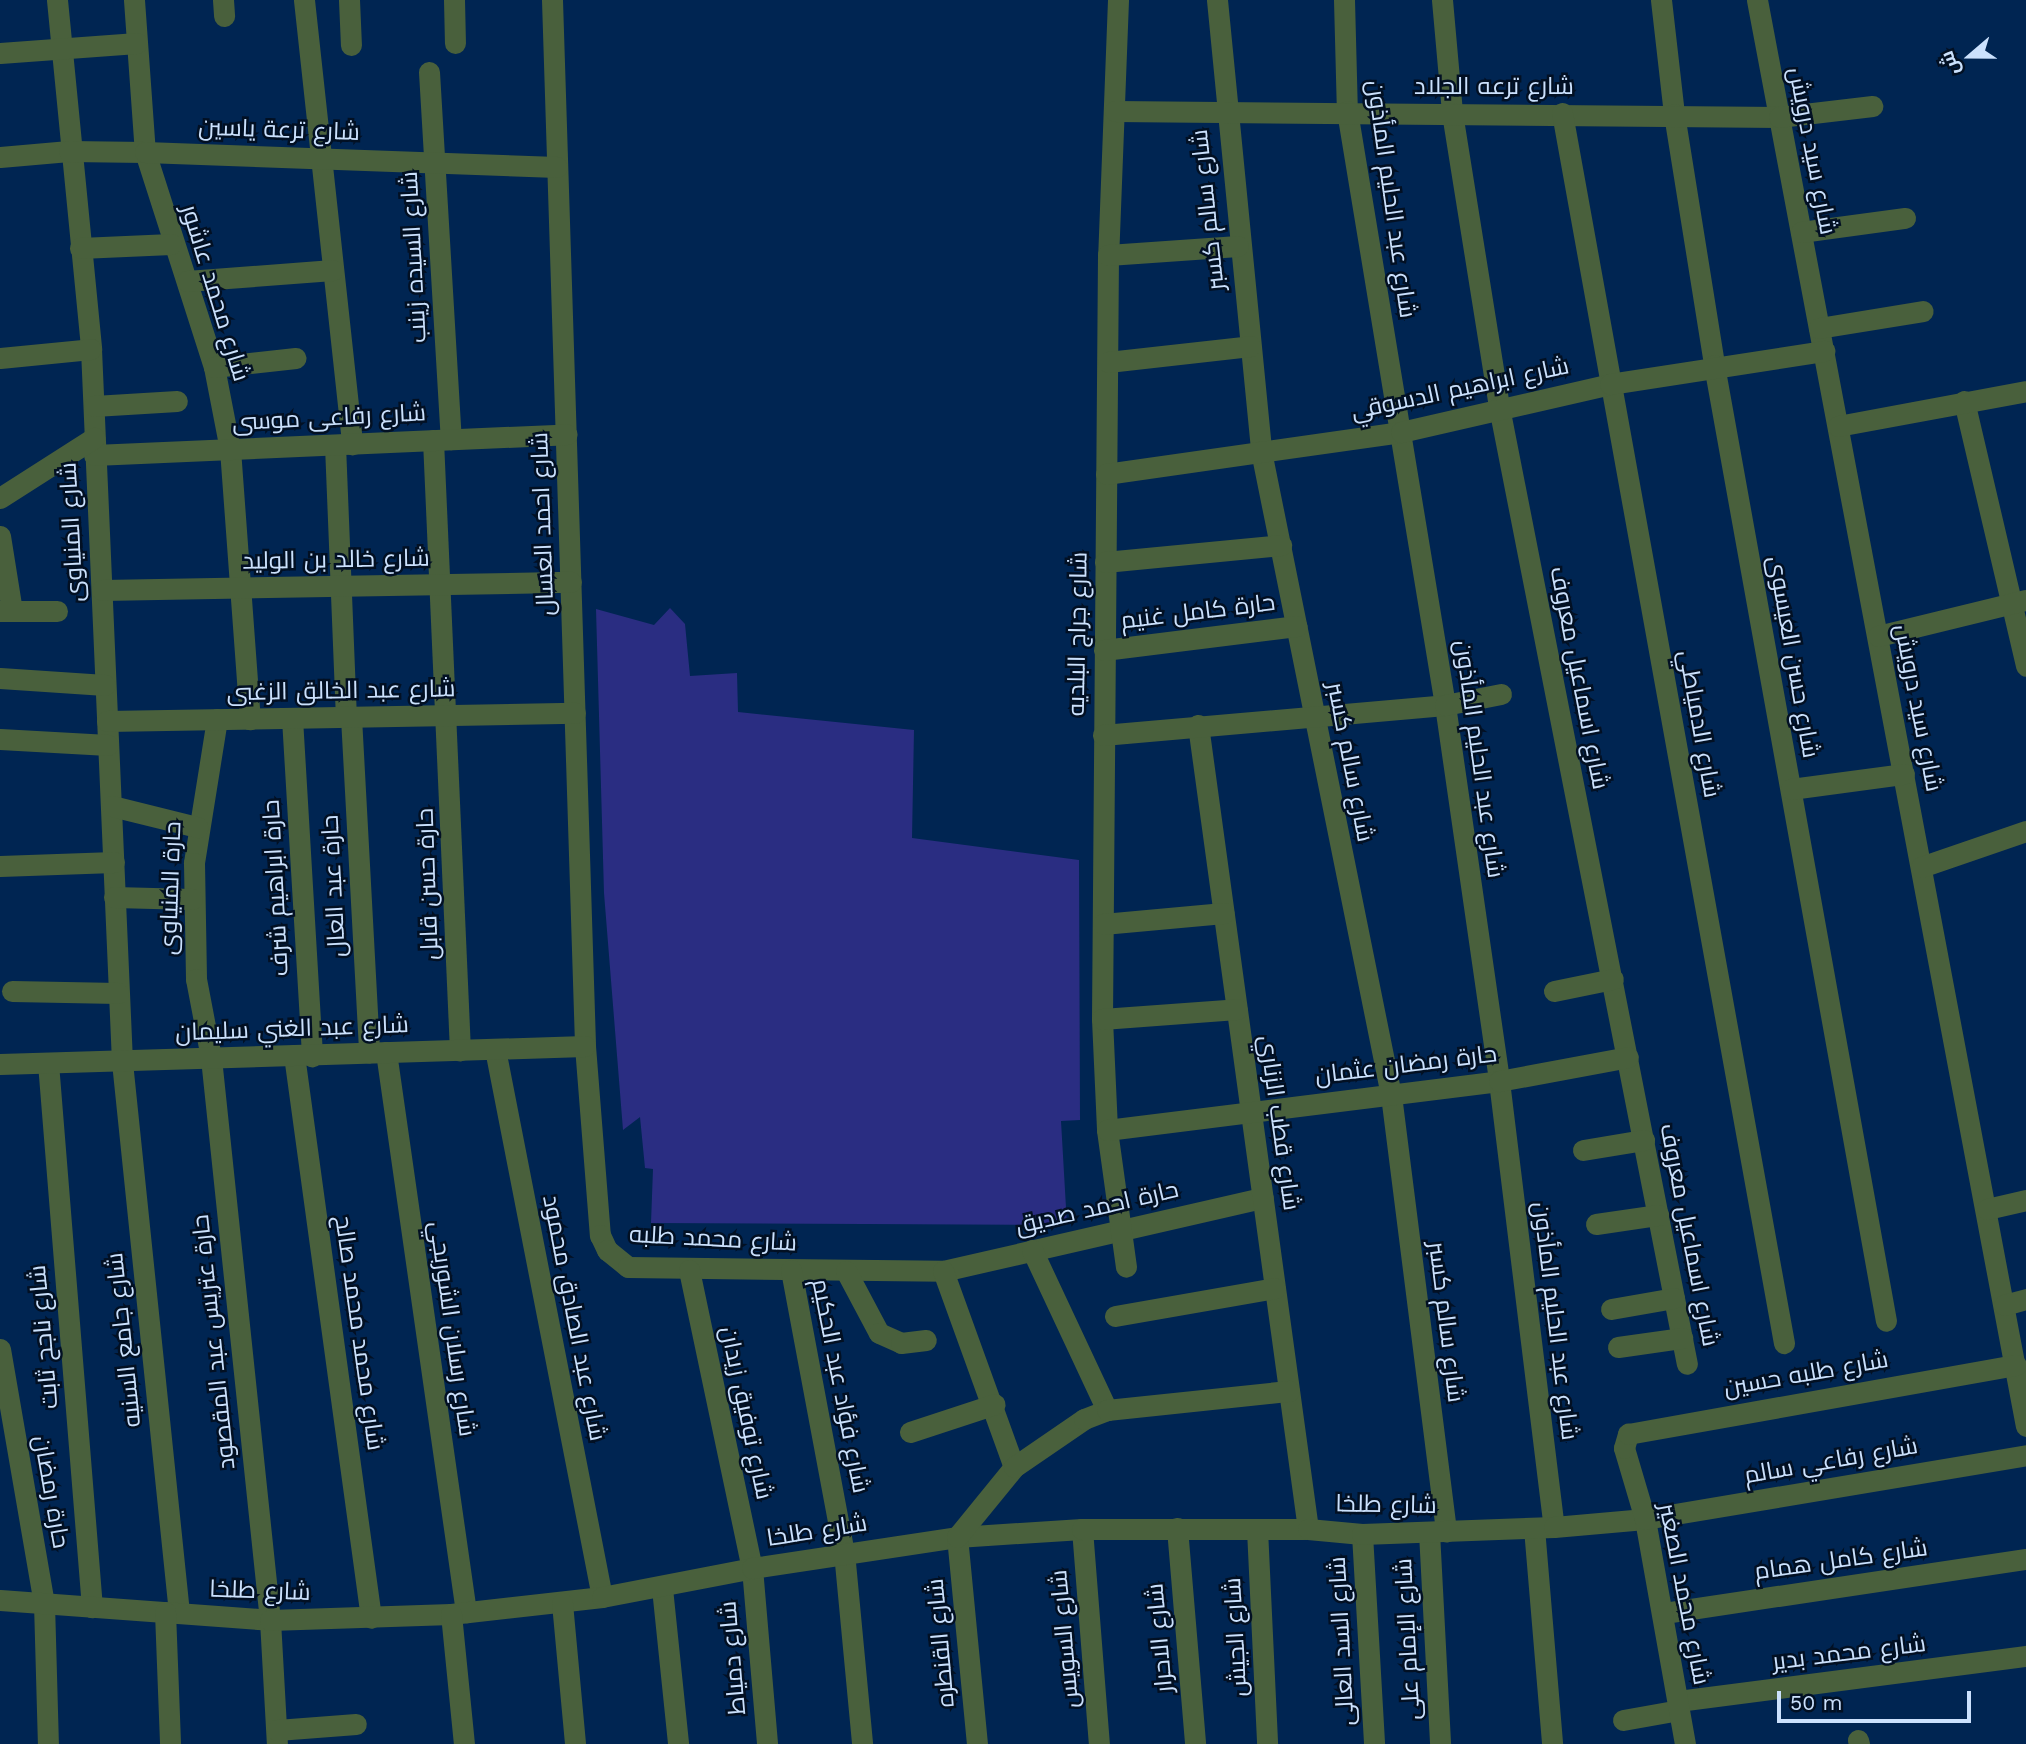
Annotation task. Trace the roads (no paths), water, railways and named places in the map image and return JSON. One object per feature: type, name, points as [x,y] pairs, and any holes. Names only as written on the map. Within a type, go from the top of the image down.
[{"type":"street","name":"شارع المنياوى","points":[[57,0],[69,151],[91,349],[122,1062]]},
{"type":"street","name":"شارع محمد عاشور","points":[[134,0],[145,152],[171,244],[187,281],[214,367],[230,449],[243,587],[250,719]]},
{"type":"street","name":"حارة عبد العال","points":[[304,0],[323,157],[333,270],[344,444],[341,586],[349,717],[378,1053]]},
{"type":"street","points":[[349,0],[351,46]]},
{"type":"street","points":[[454,0],[455,43]]},
{"type":"street","name":"شارع احمد العسال","points":[[552,0],[586,1046]]},
{"type":"street","name":"شارع جراج البلديه","points":[[1118,0],[1108,254],[1102,1019],[1107,1130],[1118,1231],[1126,1267]]},
{"type":"street","name":"شارع سالم كسبر","points":[[1217,0],[1224,112],[1261,451],[1391,1095],[1438,1532]]},
{"type":"street","name":"شارع عبد الحليم المأذون","points":[[1343,0],[1347,111],[1445,705],[1499,1080],[1544,1527],[1552,1744]]},
{"type":"street","name":"شارع اسماعيل معروف","points":[[1442,0],[1452,113],[1499,407],[1687,1364]]},
{"type":"street","name":"شارع حسن العيسوى","points":[[1661,0],[1674,114],[1714,365],[1886,1321]]},
{"type":"street","name":"شارع سيد درويش","points":[[1757,0],[2025,1414]]},
{"type":"street","points":[[0,53],[137,43]]},
{"type":"street","name":"شارع السيده زينب","points":[[429,72],[435,160],[442,439],[441,584]]},
{"type":"street","name":"شارع ترعه الجلاد","points":[[1115,111],[1779,117],[1872,106]]},
{"type":"street","name":"شارع الدمياطي","points":[[1562,113],[1784,1343]]},
{"type":"street","name":"شارع ترعة ياسين","points":[[0,157],[69,151],[145,152],[435,160],[557,167]]},
{"type":"street","points":[[1801,232],[1905,218]]},
{"type":"street","points":[[80,248],[171,244]]},
{"type":"street","points":[[1108,254],[1238,246]]},
{"type":"street","points":[[187,281],[333,270]]},
{"type":"street","points":[[1819,328],[1923,311]]},
{"type":"street","points":[[1108,362],[1250,346]]},
{"type":"street","points":[[0,358],[91,349]]},
{"type":"street","name":"شارع ابراهيم الدسوقي","points":[[1106,474],[1401,432],[1499,407],[1610,384],[1714,365],[1824,351]]},
{"type":"street","points":[[214,367],[296,358]]},
{"type":"street","points":[[1838,426],[2026,391]]},
{"type":"street","points":[[94,406],[177,401]]},
{"type":"street","points":[[1964,401],[2018,602],[2026,666]]},
{"type":"street","name":"شارع رفاعى موسى","points":[[94,447],[230,449],[566,434]]},
{"type":"street","points":[[0,498],[94,447]]},
{"type":"street","points":[[0,536],[6,611],[57,611]]},
{"type":"street","points":[[1105,562],[1280,545]]},
{"type":"street","name":"شارع خالد بن الوليد","points":[[102,590],[571,582]]},
{"type":"street","name":"حارة حسن قابل","points":[[441,584],[460,1050]]},
{"type":"street","points":[[1878,636],[2018,602]]},
{"type":"street","name":"حارة كامل غنيم","points":[[1104,650],[1297,626]]},
{"type":"street","points":[[0,678],[105,685]]},
{"type":"street","points":[[1103,735],[1313,713],[1445,705],[1501,694]]},
{"type":"street","name":"شارع عبد الخالق الزغبى","points":[[107,721],[575,713]]},
{"type":"street","name":"حارة ابراهيم شرف","points":[[292,718],[303,1056]]},
{"type":"street","name":"حارة المنياوى","points":[[211,1058],[196,979],[192,899],[197,827],[217,719]]},
{"type":"street","name":"شارع قطب الزناري","points":[[1198,725],[1308,1529]]},
{"type":"street","points":[[0,739],[108,745]]},
{"type":"street","points":[[1791,789],[1904,774]]},
{"type":"street","points":[[112,806],[197,827]]},
{"type":"street","points":[[1921,867],[2026,831]]},
{"type":"street","points":[[0,866],[114,862]]},
{"type":"street","points":[[114,897],[192,899]]},
{"type":"street","points":[[1103,925],[1224,913]]},
{"type":"street","points":[[1554,991],[1613,979]]},
{"type":"street","points":[[12,991],[118,993]]},
{"type":"street","points":[[1102,1019],[1237,1009]]},
{"type":"street","name":"شارع عبد الغني سليمان","points":[[0,1064],[586,1046]]},
{"type":"street","name":"شارع محمد طلبه","points":[[586,1046],[600,1235],[615,1260],[628,1267],[689,1270],[943,1271]]},
{"type":"street","name":"شارع عبد الصادق محمود","points":[[495,1049],[602,1597]]},
{"type":"street","name":"شارع رسلان الشوربجي","points":[[378,1053],[458,1613],[464,1744]]},
{"type":"street","name":"شارع محمد محمد صالح","points":[[303,1056],[371,1618]]},
{"type":"street","name":"حارة رمضان عثمان","points":[[1107,1130],[1499,1080],[1628,1057]]},
{"type":"street","name":"حارة عتريس عبد المقصود","points":[[211,1058],[270,1620],[277,1737]]},
{"type":"street","name":"شارع جامع السنيه","points":[[122,1062],[172,1613],[170,1744]]},
{"type":"street","name":"شارع ناجح ثابت","points":[[48,1063],[92,1606]]},
{"type":"street","points":[[1583,1150],[1644,1140]]},
{"type":"street","name":"حارة احمد صديق","points":[[943,1271],[1263,1198]]},
{"type":"street","points":[[1987,1209],[2026,1200]]},
{"type":"street","points":[[1596,1224],[1658,1215]]},
{"type":"street","points":[[1032,1250],[1107,1410]]},
{"type":"street","name":"شارع توفيق زيدان","points":[[689,1270],[752,1568]]},
{"type":"street","name":"شارع فؤاد عبد الحكيم","points":[[791,1270],[844,1552],[862,1744]]},
{"type":"street","points":[[846,1271],[879,1333],[901,1343],[926,1340]]},
{"type":"street","points":[[943,1271],[995,1404],[1014,1467]]},
{"type":"street","points":[[1115,1316],[1275,1288]]},
{"type":"street","points":[[1611,1308],[1674,1298]]},
{"type":"street","points":[[2004,1305],[2026,1299]]},
{"type":"street","points":[[1618,1348],[1682,1338]]},
{"type":"street","name":"حارة رمضان","points":[[0,1349],[44,1603],[48,1744]]},
{"type":"street","name":"شارع طلبه حسين","points":[[1625,1456],[1624,1441],[1634,1430],[2016,1364]]},
{"type":"street","points":[[957,1537],[1014,1467],[1084,1419],[1107,1410],[1289,1391]]},
{"type":"street","points":[[910,1432],[995,1404]]},
{"type":"street","name":"شارع رفاعي سالم","points":[[1645,1519],[2026,1455]]},
{"type":"street","name":"شارع محمد الصغير","points":[[1625,1456],[1645,1519],[1664,1613],[1685,1744]]},
{"type":"street","name":"شارع طلخا","points":[[0,1600],[270,1620],[371,1618],[562,1603],[662,1588],[752,1568],[844,1552],[957,1537],[1082,1529],[1177,1528],[1308,1529],[1362,1534],[1544,1527],[1645,1519]]},
{"type":"street","name":"شارع الاحرار","points":[[1177,1528],[1195,1744]]},
{"type":"street","name":"شارع السويس","points":[[1082,1529],[1099,1744]]},
{"type":"street","name":"شارع الجيش","points":[[1257,1529],[1267,1744]]},
{"type":"street","name":"شارع الإمام على","points":[[1438,1532],[1440,1744]]},
{"type":"street","name":"شارع السد العالى","points":[[1362,1534],[1374,1744]]},
{"type":"street","name":"شارع القنطره","points":[[957,1537],[976,1744]]},
{"type":"street","name":"شارع كامل همام","points":[[1664,1613],[2026,1559]]},
{"type":"street","name":"شارع دمياط","points":[[752,1568],[767,1744]]},
{"type":"street","points":[[662,1588],[678,1744]]},
{"type":"street","points":[[562,1603],[575,1744]]},
{"type":"street","name":"شارع محمد بدير","points":[[1623,1720],[1678,1706],[2026,1656]]},
{"type":"street","points":[[277,1737],[356,1724]]}]
